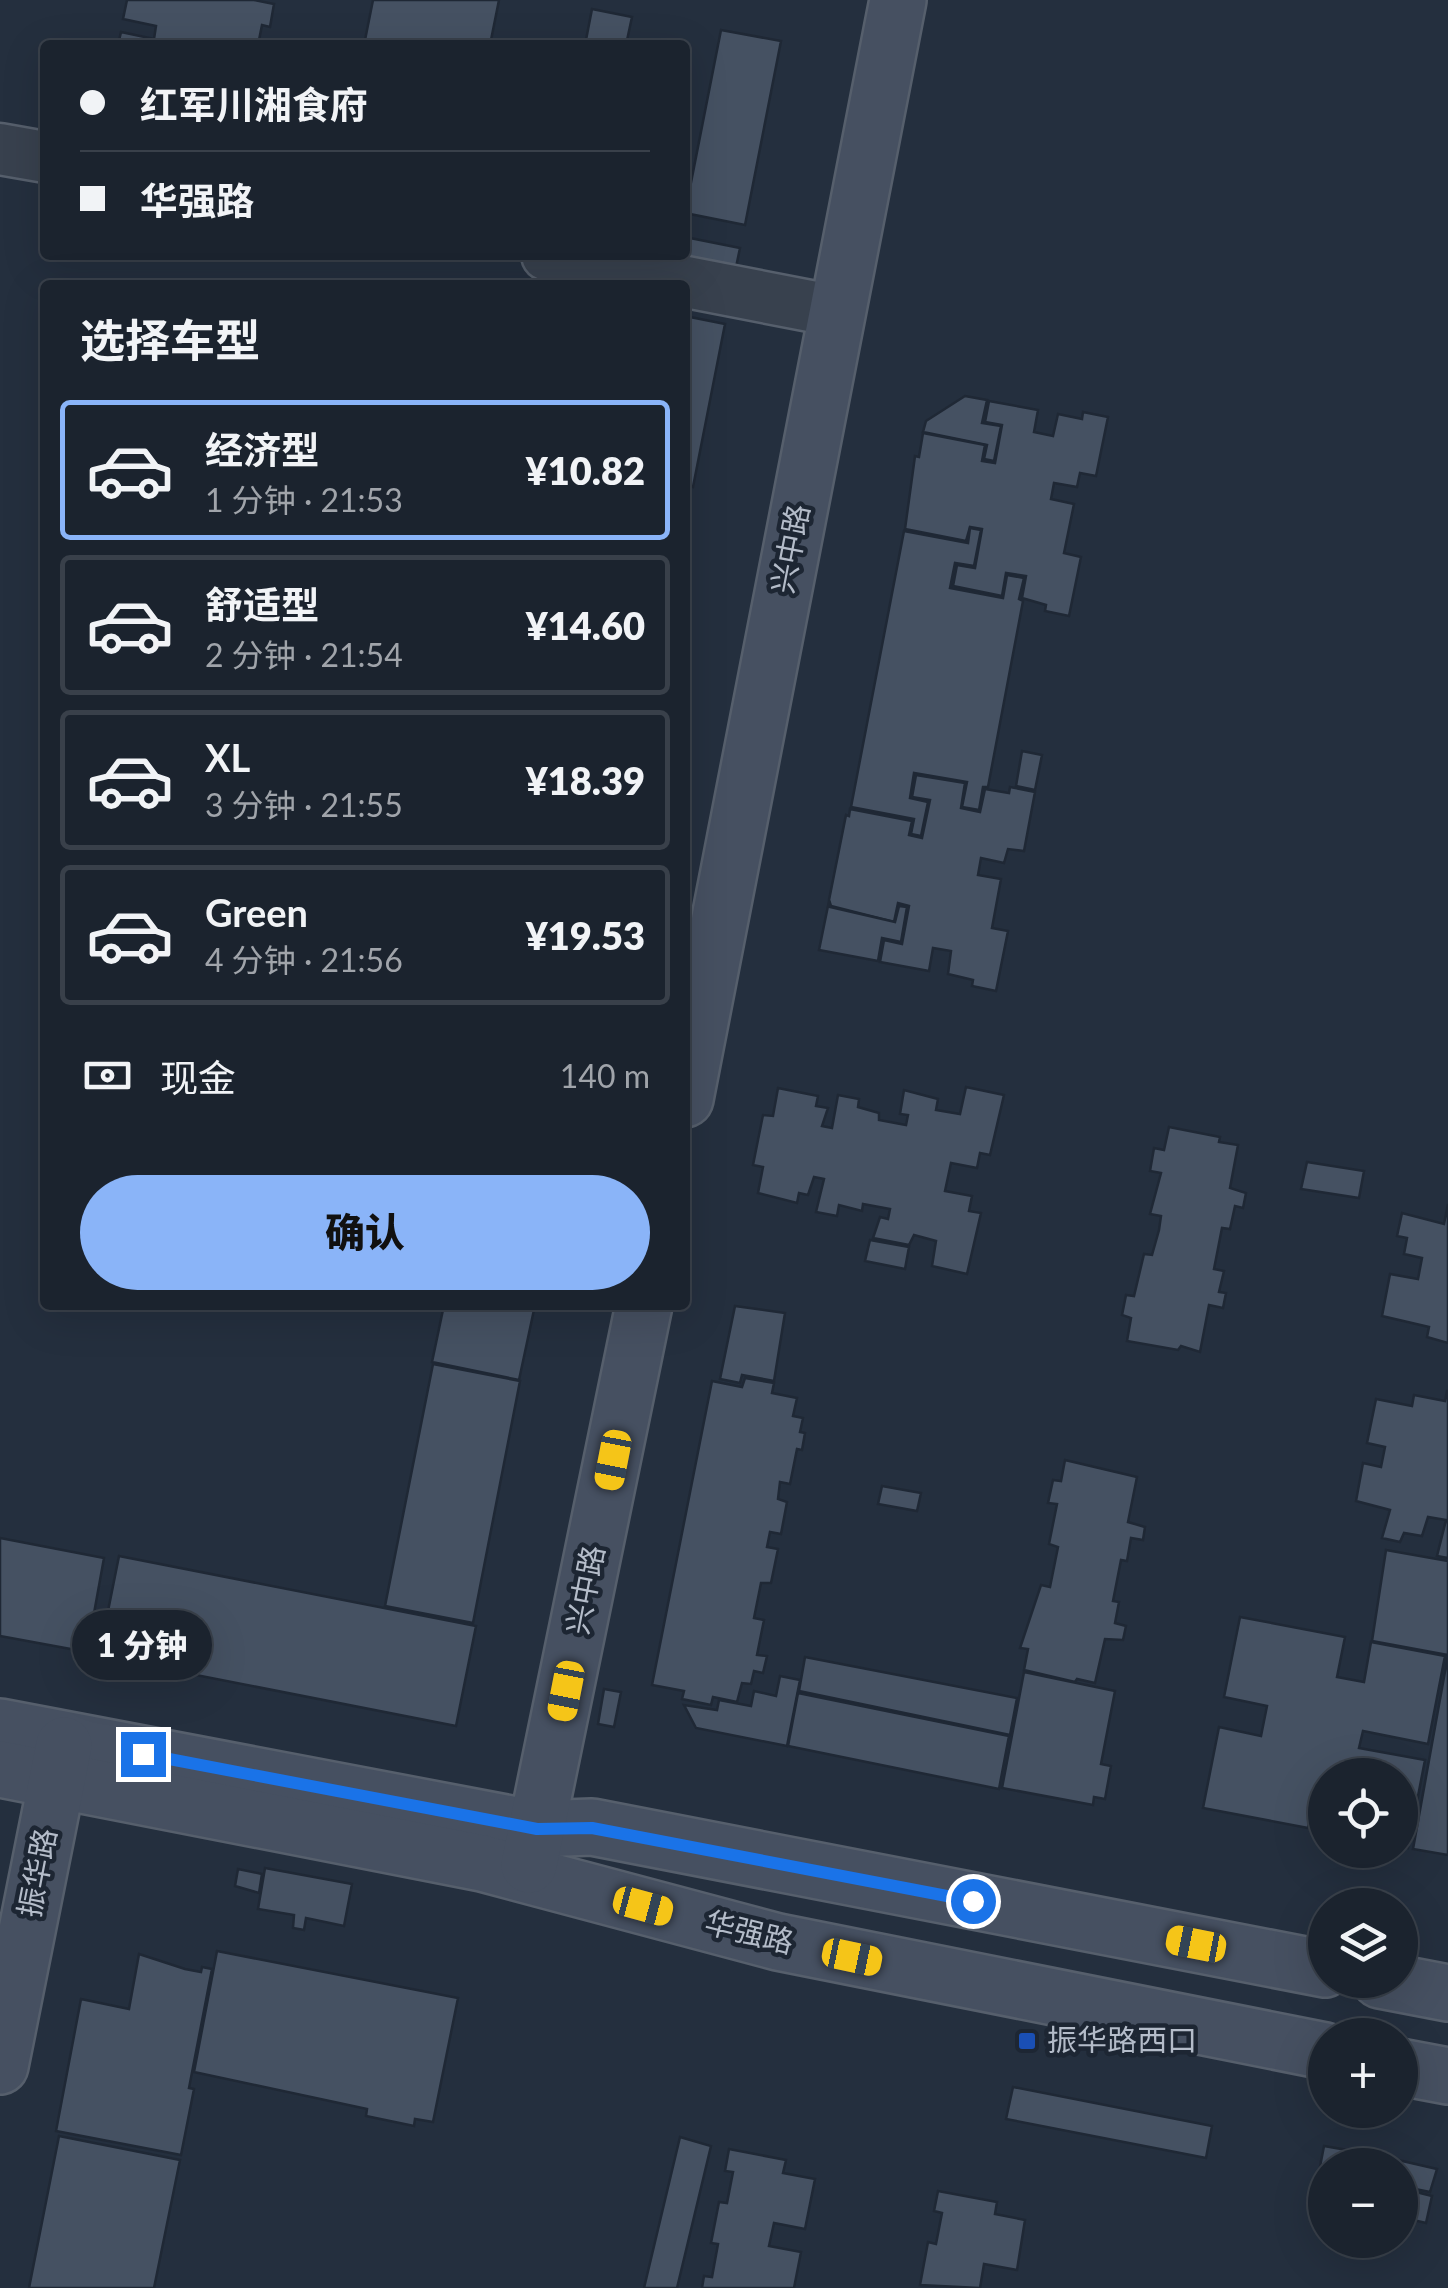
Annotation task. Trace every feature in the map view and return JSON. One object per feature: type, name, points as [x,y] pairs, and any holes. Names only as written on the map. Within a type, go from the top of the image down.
[{"type":"main road","name":"兴中路","points":[[690,1073],[898,0]]},
{"type":"main road","name":"兴中路","points":[[532,1852],[643,1310]]},
{"type":"main road","name":"华强路","points":[[0,1727],[61,1760],[532,1852],[778,1942],[1308,2049]]},
{"type":"main road","name":"华强路","points":[[0,1769],[61,1760]]},
{"type":"main road","name":"振华路","points":[[0,2066],[61,1760]]},
{"type":"main road","name":"华强路","points":[[532,1852],[592,1828],[1308,1967]]},
{"type":"main road","points":[[1418,1987],[1448,1993]]},
{"type":"main road","points":[[1418,2070],[1448,2076]]},
{"type":"street","points":[[0,148],[40,156]]},
{"type":"street","points":[[574,260],[677,280]]},
{"type":"street","points":[[690,283],[836,311]]},
{"type":"building","points":[[127,0],[254,0],[274,4],[270,27],[262,25],[259,40],[119,40],[121,32],[154,39],[156,26],[123,19]]},
{"type":"building","points":[[373,0],[499,0],[491,40],[365,40]]},
{"type":"building","points":[[592,9],[632,17],[627,40],[586,40]]},
{"type":"building","points":[[721,30],[781,41],[745,225],[690,214],[690,188]]},
{"type":"building","points":[[690,238],[740,248],[735,272],[677,260],[690,260]]},
{"type":"building","points":[[690,317],[725,324],[693,487],[690,486]]},
{"type":"building","points":[[965,396],[987,400],[982,423],[1001,426],[994,461],[984,459],[987,445],[923,432],[926,421]]},
{"type":"building","points":[[989,401],[1038,410],[1034,432],[1053,436],[1058,414],[1082,419],[1083,412],[1108,417],[1096,476],[1080,473],[1077,487],[1054,483],[1051,499],[1074,504],[1064,553],[1081,557],[1069,616],[1045,611],[1046,605],[1022,598],[1026,576],[1006,573],[1002,596],[953,586],[957,565],[975,568],[982,529],[970,527],[966,541],[905,529],[915,456],[919,457],[923,433],[985,445],[982,461],[995,463],[1002,425],[985,422]]},
{"type":"building","points":[[970,528],[981,530],[974,566],[955,563],[950,588],[1003,598],[1007,575],[1024,578],[1019,599],[1023,601],[988,787],[983,787],[979,810],[962,807],[967,782],[914,773],[910,798],[928,802],[921,836],[911,834],[914,819],[851,807],[904,531],[968,543]]},
{"type":"building","points":[[1022,751],[1042,755],[1035,790],[1016,786]]},
{"type":"building","points":[[916,775],[965,783],[961,808],[980,812],[985,789],[1009,793],[1010,787],[1035,792],[1024,851],[1008,849],[1004,863],[981,858],[978,875],[1001,879],[992,928],[1008,931],[996,991],[972,986],[973,980],[948,974],[951,951],[933,948],[929,971],[880,962],[884,940],[902,944],[909,906],[898,903],[894,922],[831,906],[829,900],[850,809],[912,821],[909,835],[922,838],[930,800],[912,797]]},
{"type":"building","points":[[829,901],[830,907],[895,922],[899,906],[907,907],[901,942],[882,938],[878,961],[819,950]]},
{"type":"building","points":[[966,1087],[1004,1095],[990,1155],[980,1153],[977,1168],[951,1163],[945,1191],[972,1196],[969,1211],[981,1213],[967,1274],[932,1266],[936,1241],[914,1235],[909,1245],[873,1238],[880,1217],[888,1219],[890,1209],[863,1204],[862,1211],[839,1205],[837,1216],[816,1212],[824,1179],[814,1177],[808,1195],[799,1193],[797,1203],[758,1193],[763,1167],[753,1165],[763,1115],[773,1116],[778,1088],[818,1096],[816,1106],[828,1108],[822,1126],[832,1128],[838,1095],[859,1099],[858,1107],[879,1113],[879,1120],[906,1125],[908,1115],[900,1114],[904,1090],[938,1099],[936,1110],[960,1114]]},
{"type":"building","points":[[1169,1127],[1220,1137],[1219,1142],[1238,1145],[1230,1188],[1246,1193],[1243,1208],[1235,1206],[1230,1229],[1222,1228],[1214,1269],[1224,1271],[1219,1292],[1226,1293],[1223,1308],[1209,1305],[1200,1352],[1181,1346],[1178,1350],[1127,1341],[1131,1318],[1122,1315],[1126,1295],[1134,1296],[1144,1254],[1152,1255],[1159,1230],[1161,1216],[1150,1214],[1161,1173],[1150,1171],[1154,1148],[1164,1150]]},
{"type":"building","points":[[1307,1162],[1364,1171],[1359,1198],[1301,1189]]},
{"type":"building","points":[[1448,1204],[1448,1343],[1427,1337],[1429,1327],[1382,1316],[1390,1274],[1418,1279],[1422,1258],[1404,1254],[1407,1238],[1397,1236],[1402,1213],[1444,1224]]},
{"type":"building","points":[[870,1240],[909,1247],[905,1269],[865,1261]]},
{"type":"building","points":[[735,1306],[785,1313],[774,1381],[742,1375],[740,1383],[720,1379]]},
{"type":"building","points":[[443,1310],[534,1310],[519,1380],[432,1362]]},
{"type":"building","points":[[433,1364],[520,1381],[473,1623],[385,1606]]},
{"type":"building","points":[[745,1378],[774,1383],[772,1393],[797,1398],[793,1416],[803,1418],[800,1432],[805,1433],[802,1450],[797,1449],[790,1484],[780,1482],[778,1499],[787,1502],[781,1534],[770,1532],[767,1547],[778,1549],[771,1583],[761,1583],[754,1618],[764,1620],[757,1655],[767,1656],[763,1673],[754,1671],[751,1684],[742,1683],[737,1702],[713,1697],[711,1705],[682,1699],[684,1691],[652,1685],[712,1381],[742,1387]]},
{"type":"building","points":[[1447,1391],[1448,1558],[1437,1556],[1446,1520],[1428,1517],[1422,1536],[1404,1533],[1400,1542],[1382,1538],[1390,1510],[1356,1501],[1363,1463],[1381,1467],[1385,1447],[1367,1443],[1376,1399],[1412,1406],[1414,1395],[1445,1401]]},
{"type":"building","points":[[1065,1460],[1137,1477],[1128,1522],[1145,1527],[1143,1540],[1131,1538],[1127,1561],[1121,1560],[1113,1601],[1119,1602],[1115,1623],[1126,1626],[1123,1640],[1105,1639],[1095,1683],[1024,1670],[1028,1649],[1020,1648],[1041,1585],[1050,1587],[1058,1547],[1049,1544],[1057,1504],[1048,1503],[1053,1480],[1061,1481]]},
{"type":"building","points":[[882,1486],[921,1493],[917,1511],[878,1504]]},
{"type":"building","points":[[0,1538],[104,1558],[87,1652],[0,1636]]},
{"type":"building","points":[[1386,1550],[1448,1561],[1448,1655],[1372,1641]]},
{"type":"building","points":[[119,1556],[476,1626],[456,1726],[99,1656]]},
{"type":"building","points":[[1240,1617],[1345,1637],[1337,1677],[1364,1682],[1371,1642],[1445,1656],[1428,1744],[1363,1731],[1359,1748],[1414,1758],[1308,1758],[1308,1828],[1203,1808],[1219,1727],[1261,1736],[1267,1706],[1224,1697]]},
{"type":"building","points":[[1448,1655],[1448,1855],[1418,1850],[1418,1821]]},
{"type":"building","points":[[805,1657],[1017,1698],[1010,1735],[799,1691]]},
{"type":"building","points":[[1024,1672],[1115,1691],[1101,1764],[1111,1766],[1105,1799],[1094,1797],[1093,1805],[1002,1788]]},
{"type":"building","points":[[780,1676],[800,1680],[787,1746],[696,1728],[684,1705],[717,1710],[719,1700],[751,1706],[754,1691],[776,1696]]},
{"type":"building","points":[[604,1689],[621,1692],[614,1727],[598,1724]]},
{"type":"building","points":[[798,1693],[1009,1736],[999,1789],[788,1746]]},
{"type":"building","points":[[1418,1759],[1425,1760],[1418,1796]]},
{"type":"building","points":[[265,1868],[352,1884],[344,1926],[306,1918],[304,1930],[293,1928],[294,1915],[258,1909]]},
{"type":"building","points":[[238,1869],[262,1874],[259,1893],[235,1886]]},
{"type":"building","points":[[217,1951],[458,1998],[433,2122],[415,2119],[414,2126],[366,2116],[367,2109],[194,2072]]},
{"type":"building","points":[[139,1954],[185,1969],[212,1969],[189,2088],[194,2089],[181,2155],[56,2131],[81,1999],[129,2009]]},
{"type":"building","points":[[1013,2087],[1212,2126],[1206,2158],[1006,2119]]},
{"type":"building","points":[[59,2136],[180,2160],[154,2288],[29,2288]]},
{"type":"building","points":[[680,2137],[711,2146],[677,2288],[644,2288]]},
{"type":"building","points":[[729,2149],[786,2160],[783,2173],[815,2179],[805,2229],[774,2223],[769,2246],[801,2252],[794,2288],[702,2288],[704,2276],[712,2277],[718,2244],[711,2243],[719,2202],[727,2203],[733,2172],[725,2171]]},
{"type":"building","points":[[1418,2165],[1437,2169],[1430,2192],[1418,2190]]},
{"type":"building","points":[[938,2191],[997,2202],[995,2214],[1025,2220],[1017,2270],[984,2264],[980,2288],[920,2285],[928,2242],[936,2244],[942,2213],[934,2211]]},
{"type":"building","points":[[1418,2192],[1432,2196],[1426,2223],[1418,2221]]},
{"type":"place","name":"振华路西口","points":[[1027,2041]]},
{"type":"route","points":[[143,1754],[537,1829],[592,1828],[973,1901]]}]
